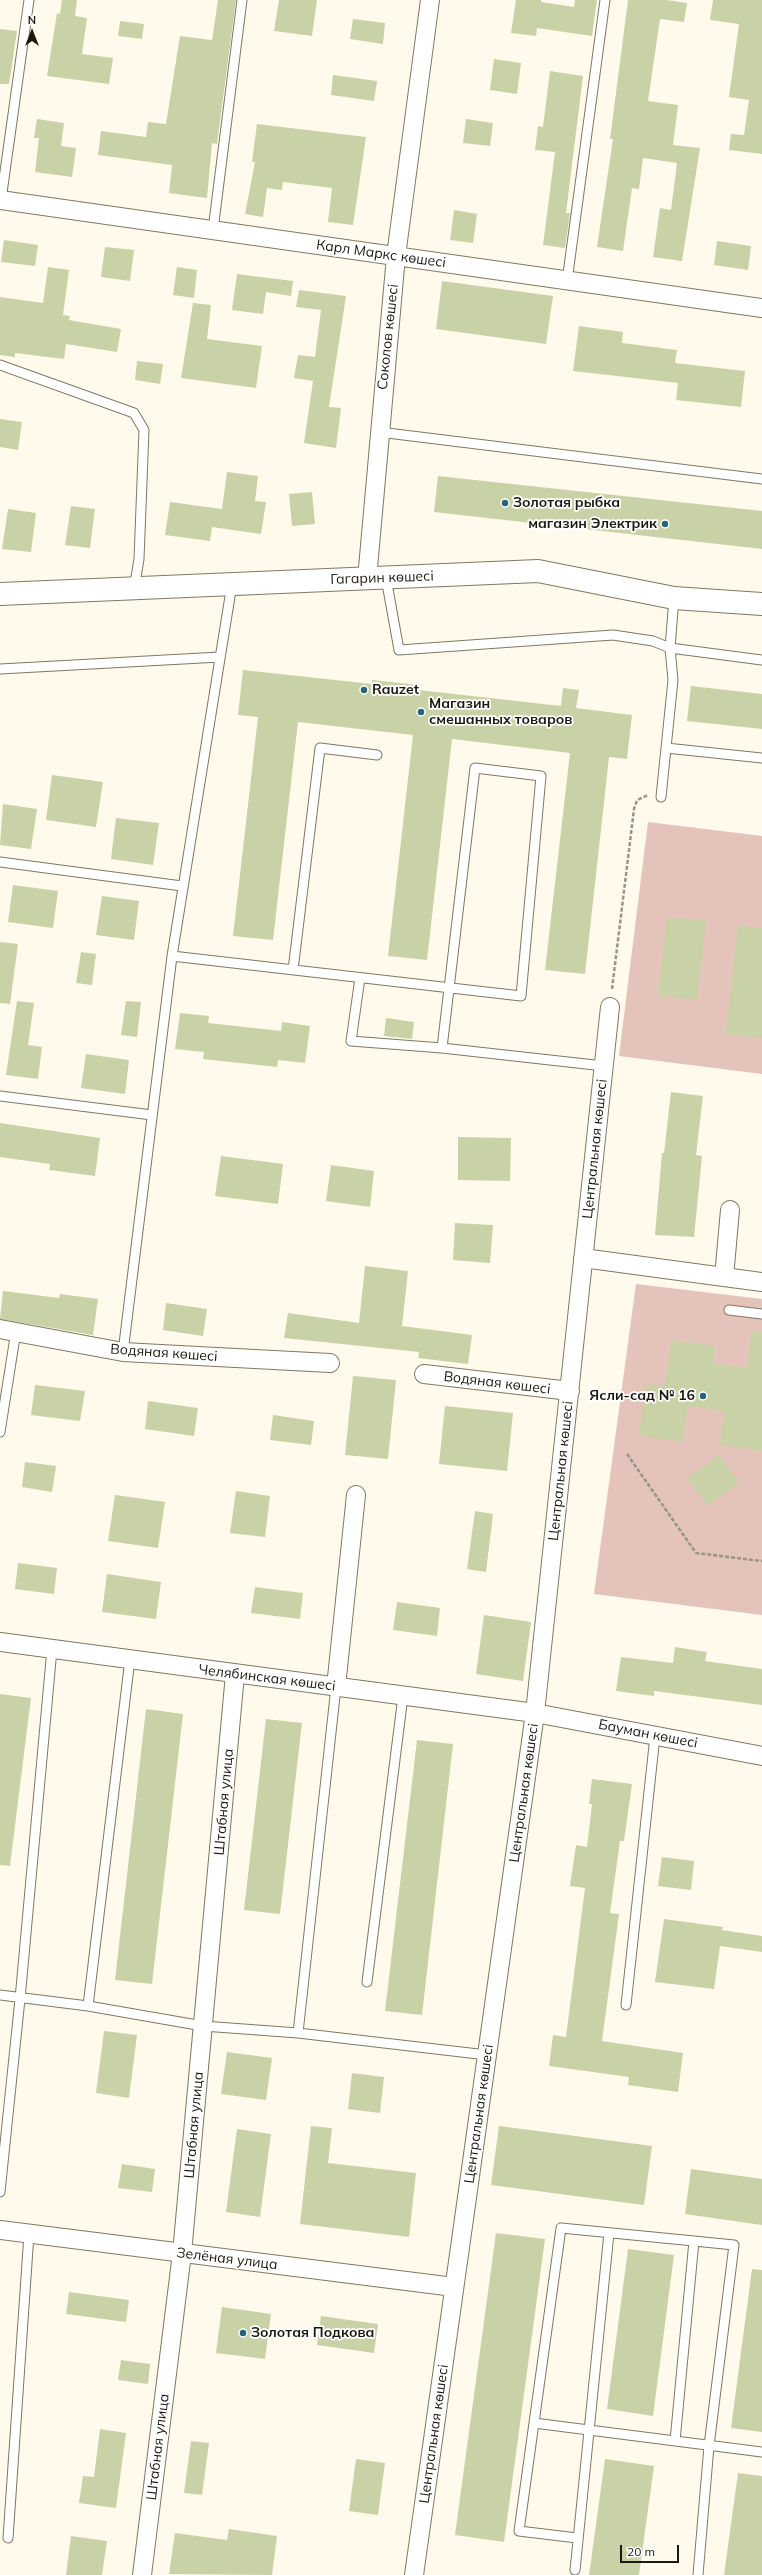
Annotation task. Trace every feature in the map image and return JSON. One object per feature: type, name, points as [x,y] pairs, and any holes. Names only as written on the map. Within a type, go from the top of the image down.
[{"type":"street","name":"Соколов көшесі","points":[[376,578],[379,432],[396,256],[430,0]]},
{"type":"street","name":"Карл Маркс көшесі","points":[[0,200],[762,308]]},
{"type":"street","name":"Гагарин көшесі","points":[[0,594],[538,571],[674,598],[762,604]]},
{"type":"street","name":"Центральная көшесі","points":[[414,2575],[535,1713],[610,1007]]},
{"type":"street","points":[[724,1277],[730,1210]]},
{"type":"street","points":[[583,1258],[762,1282]]},
{"type":"street","name":"Водяная көшесі","points":[[8,1330],[123,1352],[330,1363]]},
{"type":"street","name":"Водяная көшесі","points":[[424,1374],[570,1391]]},
{"type":"street","points":[[336,1687],[356,1495]]},
{"type":"street","name":"Челябинская көшесі","points":[[0,1642],[535,1713]]},
{"type":"street","name":"Штабная улица","points":[[142,2575],[182,2253],[236,1674]]},
{"type":"street","name":"Бауман көшесі","points":[[535,1713],[762,1756]]},
{"type":"street","name":"Зелёная улица","points":[[0,2230],[454,2287]]},
{"type":"lane","points":[[0,200],[29,0]]},
{"type":"lane","points":[[213,230],[242,0]]},
{"type":"lane","points":[[567,281],[605,0]]},
{"type":"lane","points":[[0,365],[134,413],[144,430],[139,559],[134,589]]},
{"type":"lane","points":[[379,432],[762,479]]},
{"type":"lane","points":[[376,578],[399,650],[613,635],[653,641],[670,648],[762,660]]},
{"type":"lane","points":[[123,1352],[172,956],[182,886],[232,584]]},
{"type":"lane","points":[[661,797],[673,680],[670,648],[674,598]]},
{"type":"lane","points":[[0,669],[220,657]]},
{"type":"lane","points":[[293,970],[320,748],[377,755]]},
{"type":"lane","points":[[666,748],[762,758]]},
{"type":"lane","points":[[172,956],[360,978],[448,988],[521,996],[541,776],[475,768],[448,988],[442,1048]]},
{"type":"lane","points":[[0,862],[182,886]]},
{"type":"lane","points":[[360,978],[352,1041],[442,1048],[604,1066]]},
{"type":"lane","points":[[0,1096],[152,1115]]},
{"type":"lane","points":[[729,1310],[762,1314]]},
{"type":"lane","points":[[0,1432],[8,1330]]},
{"type":"lane","points":[[0,2192],[20,1999],[52,1649]]},
{"type":"lane","points":[[88,2006],[130,1660]]},
{"type":"lane","points":[[298,2034],[336,1687]]},
{"type":"lane","points":[[367,1982],[403,1696]]},
{"type":"lane","points":[[626,2005],[655,1736]]},
{"type":"lane","points":[[0,1995],[20,1999],[88,2006],[203,2026],[298,2034],[487,2055]]},
{"type":"lane","points":[[577,2538],[519,2531],[561,2228],[734,2245],[709,2446],[698,2575]]},
{"type":"lane","points":[[575,2570],[577,2538],[590,2432],[609,2233]]},
{"type":"lane","points":[[8,2538],[29,2234]]},
{"type":"lane","points":[[674,2441],[694,2241]]},
{"type":"lane","points":[[534,2424],[762,2452]]},
{"type":"path","points":[[610,1007],[634,809],[637,800],[648,795],[661,797]]},
{"type":"path","points":[[628,1454],[696,1553],[762,1560]]},
{"type":"shaded area","points":[[648,822],[762,836],[762,1074],[619,1056]]},
{"type":"shaded area","points":[[636,1284],[762,1299],[762,1615],[594,1594]]},
{"type":"building","points":[[62,0],[77,0],[75,16],[87,18],[82,54],[113,58],[109,84],[47,76],[57,13],[60,14]]},
{"type":"building","points":[[218,0],[236,0],[217,144],[212,143],[207,198],[169,193],[172,165],[98,155],[101,131],[146,137],[148,122],[166,124],[180,36],[212,40]]},
{"type":"building","points":[[279,0],[317,0],[312,36],[274,31]]},
{"type":"building","points":[[516,0],[541,0],[541,2],[574,7],[575,0],[597,0],[592,36],[537,28],[536,36],[511,33]]},
{"type":"building","points":[[628,0],[666,0],[687,3],[684,22],[660,19],[648,101],[678,105],[673,145],[700,148],[682,261],[653,257],[660,208],[671,210],[677,163],[643,158],[639,189],[632,188],[623,251],[597,247],[613,139],[610,139]]},
{"type":"building","points":[[713,0],[762,0],[762,154],[729,150],[731,134],[744,135],[749,100],[729,97],[739,24],[710,20]]},
{"type":"building","points":[[353,19],[385,23],[383,44],[350,39]]},
{"type":"building","points":[[120,21],[144,24],[142,39],[118,36]]},
{"type":"building","points":[[0,29],[17,31],[9,84],[0,84]]},
{"type":"building","points":[[494,59],[521,63],[517,94],[490,90]]},
{"type":"building","points":[[550,71],[583,76],[566,213],[570,213],[565,248],[543,245],[555,152],[535,150],[538,126],[543,127]]},
{"type":"building","points":[[333,75],[377,81],[374,101],[331,95]]},
{"type":"building","points":[[37,119],[64,123],[61,146],[76,148],[72,177],[35,172],[39,138],[34,138]]},
{"type":"building","points":[[466,119],[493,123],[490,146],[463,143]]},
{"type":"building","points":[[257,124],[366,137],[353,225],[328,222],[332,188],[283,182],[282,190],[267,188],[263,217],[245,214],[255,162],[252,162]]},
{"type":"building","points":[[454,210],[477,214],[473,243],[450,240]]},
{"type":"building","points":[[4,240],[38,245],[35,266],[1,262]]},
{"type":"building","points":[[717,241],[751,246],[748,270],[714,265]]},
{"type":"building","points":[[105,247],[134,250],[130,281],[101,277]]},
{"type":"building","points":[[48,267],[69,270],[63,315],[70,316],[69,320],[121,329],[117,352],[66,344],[64,359],[15,353],[15,357],[0,355],[0,297],[43,303]]},
{"type":"building","points":[[177,267],[197,270],[194,298],[173,295]]},
{"type":"building","points":[[237,274],[293,281],[291,296],[266,292],[263,314],[232,310]]},
{"type":"building","points":[[442,281],[553,296],[546,344],[436,329]]},
{"type":"building","points":[[299,290],[346,296],[329,407],[341,408],[336,448],[304,443],[313,381],[294,378],[298,355],[315,357],[321,310],[296,307]]},
{"type":"building","points":[[193,303],[211,305],[207,339],[262,346],[256,388],[181,378]]},
{"type":"building","points":[[579,326],[623,332],[622,343],[677,350],[675,363],[745,371],[741,407],[676,400],[678,383],[573,371]]},
{"type":"building","points":[[137,361],[163,364],[160,384],[135,380]]},
{"type":"building","points":[[0,419],[22,422],[18,450],[0,447]]},
{"type":"building","points":[[227,472],[258,476],[255,501],[266,502],[261,534],[212,527],[210,541],[165,535],[170,502],[222,509]]},
{"type":"building","points":[[438,476],[762,511],[762,549],[434,512]]},
{"type":"building","points":[[312,492],[315,524],[292,526],[289,494]]},
{"type":"building","points":[[71,506],[95,509],[90,548],[65,545]]},
{"type":"building","points":[[8,509],[36,513],[31,552],[2,549]]},
{"type":"building","points":[[243,670],[372,684],[372,680],[419,685],[419,690],[561,706],[563,688],[579,690],[576,708],[632,715],[627,759],[609,757],[585,974],[545,970],[570,753],[452,739],[427,960],[388,956],[413,735],[298,722],[273,940],[233,936],[258,717],[238,715]]},
{"type":"building","points":[[691,686],[762,694],[762,729],[687,721]]},
{"type":"building","points":[[52,775],[103,782],[96,827],[46,820]]},
{"type":"building","points":[[3,804],[37,809],[31,849],[0,845]]},
{"type":"building","points":[[116,818],[159,823],[153,865],[111,859]]},
{"type":"building","points":[[13,885],[58,891],[53,928],[8,922]]},
{"type":"building","points":[[102,896],[139,901],[134,940],[96,935]]},
{"type":"building","points":[[667,917],[706,921],[697,1000],[658,995]]},
{"type":"building","points":[[738,925],[762,928],[762,1038],[726,1034]]},
{"type":"building","points":[[0,942],[18,944],[10,1004],[0,1003]]},
{"type":"building","points":[[81,952],[96,954],[92,985],[76,983]]},
{"type":"building","points":[[17,1001],[34,1003],[28,1045],[42,1047],[38,1079],[6,1075]]},
{"type":"building","points":[[126,1001],[141,1002],[137,1037],[121,1035]]},
{"type":"building","points":[[180,1013],[209,1016],[208,1023],[281,1031],[282,1022],[310,1026],[305,1063],[278,1060],[277,1067],[203,1059],[204,1052],[175,1049]]},
{"type":"building","points":[[386,1018],[414,1022],[412,1039],[384,1036]]},
{"type":"building","points":[[86,1054],[129,1060],[125,1094],[81,1088]]},
{"type":"building","points":[[671,1092],[703,1096],[696,1155],[702,1156],[694,1237],[655,1235],[662,1153],[664,1153]]},
{"type":"building","points":[[0,1123],[100,1138],[95,1176],[49,1170],[50,1164],[0,1157]]},
{"type":"building","points":[[458,1137],[511,1138],[510,1181],[458,1180]]},
{"type":"building","points":[[221,1156],[283,1164],[278,1204],[215,1196]]},
{"type":"building","points":[[331,1165],[374,1171],[370,1207],[326,1201]]},
{"type":"building","points":[[455,1223],[493,1225],[490,1263],[453,1260]]},
{"type":"building","points":[[365,1266],[408,1271],[402,1326],[472,1335],[468,1364],[418,1358],[419,1352],[284,1338],[288,1313],[359,1323]]},
{"type":"building","points":[[3,1291],[59,1298],[60,1294],[98,1299],[93,1335],[0,1319]]},
{"type":"building","points":[[166,1303],[207,1309],[203,1336],[163,1330]]},
{"type":"building","name":"Ясли-сад № 16","points":[[752,1331],[762,1331],[762,1451],[720,1445],[724,1411],[687,1406],[683,1442],[639,1436],[646,1384],[665,1386],[671,1340],[715,1346],[713,1363],[747,1368]]},
{"type":"building","points":[[353,1376],[396,1380],[388,1459],[345,1455]]},
{"type":"building","points":[[35,1385],[85,1391],[80,1421],[31,1415]]},
{"type":"building","points":[[148,1401],[198,1408],[194,1436],[145,1429]]},
{"type":"building","points":[[445,1406],[513,1413],[507,1471],[439,1464]]},
{"type":"building","points":[[273,1415],[314,1421],[311,1445],[270,1440]]},
{"type":"building","points":[[719,1455],[739,1482],[708,1506],[687,1478]]},
{"type":"building","points":[[25,1462],[56,1466],[52,1492],[22,1487]]},
{"type":"building","points":[[236,1491],[270,1496],[265,1537],[230,1533]]},
{"type":"building","points":[[115,1495],[165,1502],[158,1548],[108,1541]]},
{"type":"building","points":[[475,1511],[493,1514],[486,1572],[467,1569]]},
{"type":"building","points":[[18,1563],[57,1568],[54,1594],[15,1589]]},
{"type":"building","points":[[107,1574],[161,1582],[156,1619],[102,1612]]},
{"type":"building","points":[[255,1587],[303,1593],[300,1619],[251,1613]]},
{"type":"building","points":[[397,1602],[440,1608],[437,1636],[393,1630]]},
{"type":"building","points":[[484,1615],[531,1622],[523,1681],[476,1674]]},
{"type":"building","points":[[675,1647],[707,1652],[705,1661],[762,1669],[762,1705],[654,1691],[654,1696],[616,1691],[621,1657],[673,1663]]},
{"type":"building","points":[[0,1694],[31,1698],[10,1866],[0,1865]]},
{"type":"building","points":[[146,1709],[183,1714],[152,1984],[115,1980]]},
{"type":"building","points":[[266,1719],[302,1723],[280,1914],[244,1910]]},
{"type":"building","points":[[417,1740],[453,1744],[422,2015],[385,2011]]},
{"type":"building","points":[[592,1779],[632,1784],[624,1841],[620,1841],[610,1913],[619,1914],[602,2041],[683,2053],[678,2092],[628,2085],[629,2077],[549,2066],[553,2035],[566,2037],[585,1888],[570,1886],[576,1845],[587,1847],[592,1804],[589,1804]]},
{"type":"building","points":[[662,1857],[694,1861],[691,1890],[658,1886]]},
{"type":"building","points":[[664,1919],[723,1927],[722,1930],[762,1936],[762,1952],[720,1946],[714,1989],[655,1982]]},
{"type":"building","points":[[104,2031],[137,2035],[129,2098],[96,2093]]},
{"type":"building","points":[[227,2052],[272,2058],[266,2100],[221,2094]]},
{"type":"building","points":[[352,2073],[384,2077],[380,2113],[348,2109]]},
{"type":"building","points":[[311,2126],[332,2128],[328,2163],[416,2173],[409,2237],[300,2224]]},
{"type":"building","points":[[499,2126],[652,2146],[644,2205],[491,2185]]},
{"type":"building","points":[[237,2129],[271,2134],[260,2217],[226,2212]]},
{"type":"building","points":[[122,2164],[155,2169],[152,2192],[118,2188]]},
{"type":"building","points":[[691,2169],[762,2179],[762,2225],[685,2214]]},
{"type":"building","points":[[496,2233],[545,2239],[504,2542],[455,2535]]},
{"type":"building","points":[[628,2249],[674,2255],[653,2416],[607,2409]]},
{"type":"building","points":[[752,2269],[762,2270],[762,2432],[731,2428]]},
{"type":"building","points":[[69,2292],[129,2300],[126,2322],[66,2314]]},
{"type":"building","name":"Золотая Подкова","points":[[222,2307],[271,2314],[265,2359],[216,2353]]},
{"type":"building","points":[[321,2316],[378,2324],[374,2353],[317,2345]]},
{"type":"building","points":[[121,2360],[150,2364],[148,2384],[118,2380]]},
{"type":"building","points":[[100,2429],[126,2433],[116,2508],[79,2503],[83,2476],[94,2477]]},
{"type":"building","points":[[191,2441],[209,2443],[202,2495],[184,2493]]},
{"type":"building","points":[[356,2459],[385,2463],[378,2515],[349,2511]]},
{"type":"building","points":[[605,2459],[654,2466],[639,2575],[589,2575]]},
{"type":"building","points":[[738,2473],[762,2476],[762,2575],[724,2575]]},
{"type":"building","points":[[229,2529],[277,2536],[272,2575],[169,2574],[175,2533],[227,2540]]},
{"type":"building","points":[[71,2536],[107,2541],[102,2575],[66,2575]]},
{"type":"place","name":"Золотая рыбка","points":[[505,503]]},
{"type":"place","name":"магазин Электрик","points":[[665,524]]},
{"type":"place","name":"Rauzet","points":[[364,690]]},
{"type":"place","name":"Магазин смешанных товаров","points":[[421,712]]},
{"type":"place","name":"Ясли-сад № 16","points":[[703,1396]]},
{"type":"place","name":"Золотая Подкова","points":[[243,2333]]}]
